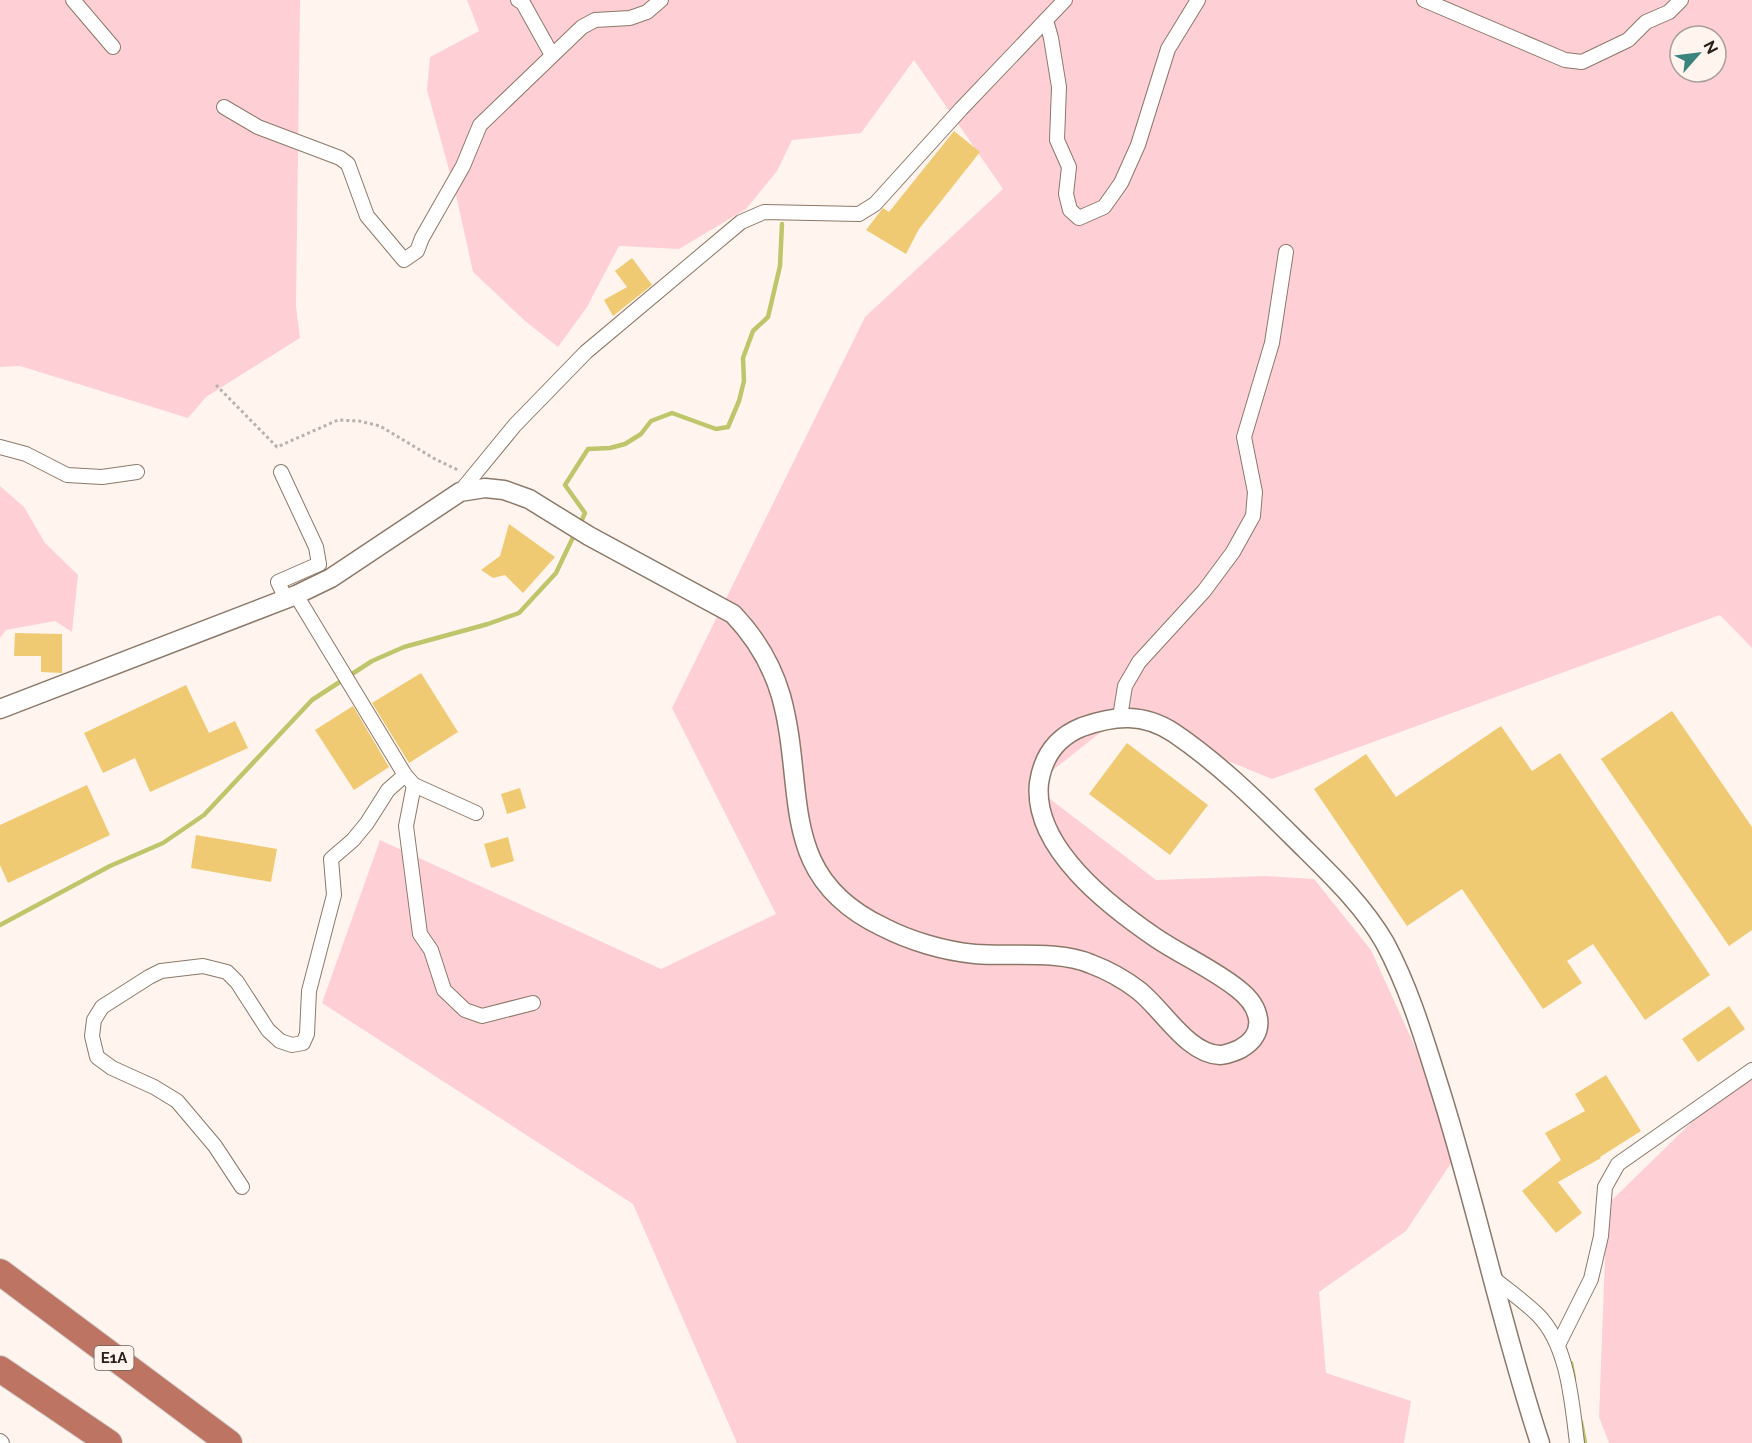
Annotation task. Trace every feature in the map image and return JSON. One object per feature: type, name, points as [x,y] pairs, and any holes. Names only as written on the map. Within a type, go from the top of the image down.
[{"type":"highway","name":"E1A","points":[[0,1272],[229,1443]]},
{"type":"highway","points":[[0,1369],[109,1443]]},
{"type":"street","points":[[73,0],[113,47]]},
{"type":"street","points":[[518,0],[523,3],[552,55]]},
{"type":"street","points":[[224,107],[258,127],[340,158],[348,164],[367,216],[404,260],[417,251],[463,166],[480,125],[582,27],[595,20],[630,18],[647,12],[661,0]]},
{"type":"street","points":[[0,709],[291,597],[331,578],[460,492],[515,425],[586,352],[741,222],[764,212],[859,214],[875,204],[961,109],[1065,0]]},
{"type":"street","points":[[1046,20],[1059,87],[1057,140],[1069,167],[1066,194],[1070,210],[1079,218],[1104,207],[1121,183],[1138,144],[1168,49],[1197,0]]},
{"type":"street","points":[[1424,0],[1565,60],[1582,62],[1628,40],[1646,22],[1668,12],[1681,0]]},
{"type":"street","points":[[1120,717],[1125,686],[1139,662],[1204,591],[1233,552],[1252,516],[1255,492],[1244,437],[1272,343],[1286,252]]},
{"type":"street","points":[[0,447],[26,454],[67,475],[102,477],[137,472]]},
{"type":"street","points":[[281,472],[316,547],[319,564],[278,582],[340,665],[352,690],[409,780],[476,813]]},
{"type":"street","points":[[460,492],[485,488],[504,490],[529,500],[589,536],[733,614],[747,628],[771,669],[781,696],[788,729],[800,831],[814,865],[830,890],[851,910],[885,928],[943,949],[973,954],[1079,960],[1097,966],[1140,991],[1189,1042],[1207,1052],[1223,1055],[1246,1046],[1257,1033],[1258,1016],[1253,1003],[1238,988],[1154,937],[1077,873],[1054,842],[1042,814],[1038,792],[1042,764],[1051,750],[1078,729],[1120,717],[1142,719],[1157,723],[1197,750],[1268,812],[1338,882],[1366,914],[1383,941],[1412,1001],[1460,1151],[1491,1276],[1540,1443]]},
{"type":"street","points":[[409,780],[406,826],[420,934],[431,950],[444,990],[465,1010],[482,1016],[533,1003]]},
{"type":"street","points":[[242,1187],[215,1146],[177,1101],[154,1087],[112,1068],[97,1057],[92,1036],[94,1020],[102,1007],[161,971],[203,966],[227,972],[237,982],[268,1030],[280,1041],[292,1045],[303,1043],[307,1034],[309,992],[334,895],[332,859],[353,840],[367,823],[388,790],[409,780]]},
{"type":"street","points":[[1558,1345],[1591,1279],[1601,1236],[1605,1187],[1618,1164],[1752,1070]]},
{"type":"street","points":[[1491,1276],[1539,1316],[1558,1345],[1571,1402],[1577,1443]]},
{"type":"path","points":[[216,385],[277,447],[338,420],[359,420],[380,426],[435,459],[472,477]]},
{"type":"shaded area","points":[[0,0],[300,0],[296,306],[300,338],[206,397],[188,418],[20,366],[0,367]]},
{"type":"shaded area","points":[[467,0],[1752,0],[1752,648],[1720,615],[1272,779],[1120,717],[1033,786],[1156,880],[1265,876],[1314,879],[1371,950],[1416,1049],[1455,1157],[1406,1231],[1319,1292],[1326,1373],[1411,1401],[1404,1443],[737,1443],[633,1204],[322,1003],[380,840],[661,969],[776,914],[672,708],[865,317],[1003,189],[914,60],[861,133],[792,140],[777,171],[746,209],[679,249],[619,246],[587,307],[558,347],[525,321],[473,272],[456,195],[427,90],[430,57],[479,31]]},
{"type":"shaded area","points":[[0,486],[24,507],[45,543],[78,575],[72,632],[55,621],[6,630],[0,638]]},
{"type":"shaded area","points":[[1752,1063],[1752,1443],[1609,1443],[1599,1417],[1607,1205]]},
{"type":"building","points":[[954,131],[980,152],[919,229],[906,254],[866,230],[883,208],[889,212]]},
{"type":"building","points":[[632,258],[652,285],[613,316],[604,300],[627,287],[615,271]]},
{"type":"building","points":[[509,524],[555,557],[523,593],[505,575],[493,578],[481,570],[500,556]]},
{"type":"building","points":[[15,633],[62,634],[62,673],[41,672],[41,656],[14,656]]},
{"type":"building","points":[[421,673],[458,732],[409,763],[372,703]]},
{"type":"building","points":[[186,685],[209,733],[235,721],[248,748],[150,792],[135,758],[103,773],[84,733]]},
{"type":"building","points":[[353,706],[389,767],[354,790],[315,730]]},
{"type":"building","points":[[1672,711],[1752,827],[1752,930],[1729,946],[1601,759]]},
{"type":"building","points":[[1501,726],[1532,771],[1560,753],[1710,975],[1645,1020],[1593,944],[1567,961],[1582,983],[1543,1009],[1462,889],[1407,926],[1314,789],[1366,754],[1396,797]]},
{"type":"building","points":[[1127,743],[1208,805],[1170,855],[1089,794]]},
{"type":"building","points":[[87,785],[110,835],[8,883],[0,865],[0,825]]},
{"type":"building","points":[[520,788],[526,808],[507,814],[501,794]]},
{"type":"building","points":[[196,835],[277,849],[271,882],[191,868]]},
{"type":"building","points":[[508,837],[514,861],[491,868],[484,844]]},
{"type":"building","points":[[1729,1006],[1745,1029],[1698,1062],[1682,1039]]},
{"type":"building","points":[[1606,1075],[1641,1131],[1601,1158],[1558,1182],[1582,1213],[1556,1233],[1522,1191],[1561,1160],[1545,1133],[1585,1111],[1575,1094]]},
{"type":"waterway","points":[[580,524],[585,513],[565,485],[588,449],[610,448],[625,444],[641,434],[651,421],[672,413],[716,429],[728,427],[739,401],[744,381],[743,358],[753,331],[768,317],[780,266],[782,224]]},
{"type":"waterway","points":[[0,925],[110,866],[163,843],[204,815],[312,700],[372,661],[404,647],[519,613],[556,573],[576,531]]},
{"type":"waterway","points":[[1571,1363],[1574,1378]]},
{"type":"waterway","points":[[1581,1422],[1585,1443]]}]
